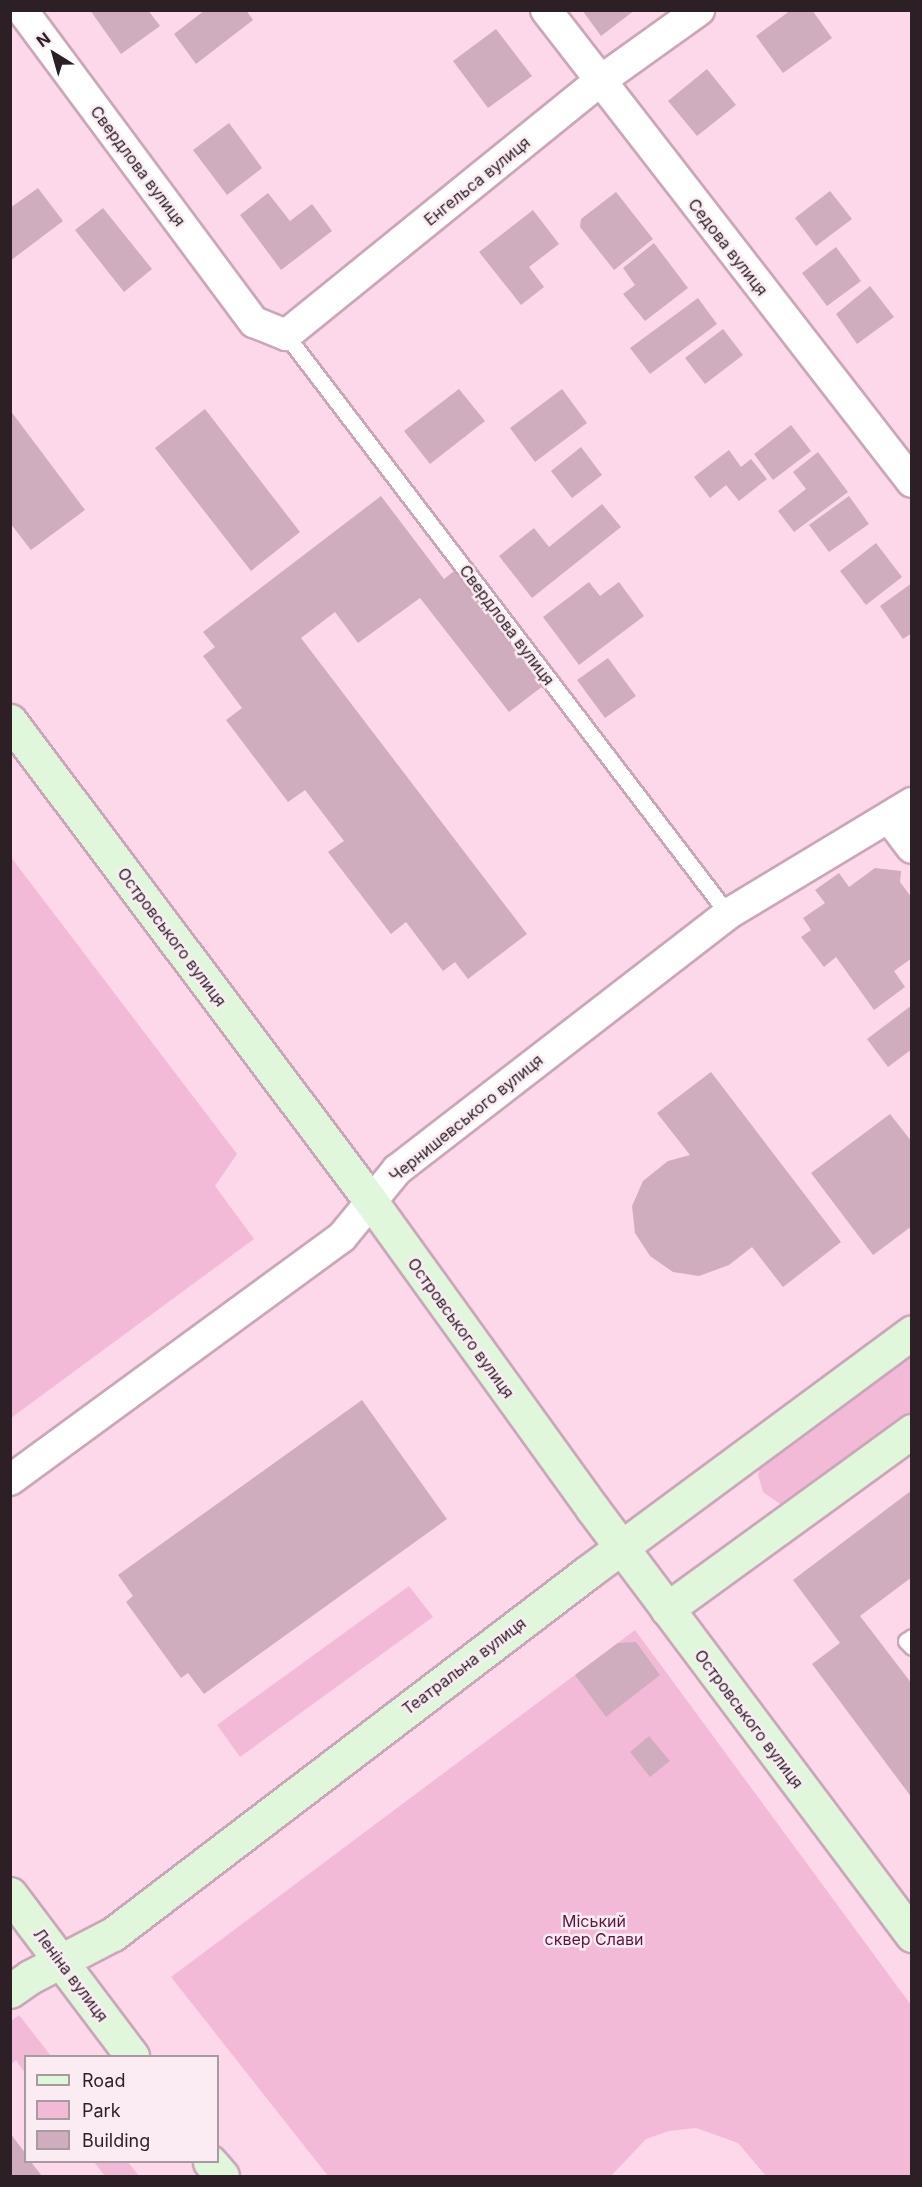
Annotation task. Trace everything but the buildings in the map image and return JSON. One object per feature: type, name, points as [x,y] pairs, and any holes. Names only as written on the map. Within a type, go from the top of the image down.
[{"type":"street","name":"Свердлова вулиця","points":[[22,10],[254,322],[286,335]]},
{"type":"street","name":"Седова вулиця","points":[[546,10],[912,482]]},
{"type":"street","name":"Енгельса вулиця","points":[[286,335],[600,81],[699,10]]},
{"type":"street","name":"Островського вулиця","points":[[10,721],[370,1200],[621,1547],[912,1935]]},
{"type":"street","name":"Чернишевського вулиця","points":[[10,1480],[342,1237],[370,1200],[397,1170],[728,914],[901,811]]},
{"type":"street","points":[[901,811],[912,848]]},
{"type":"street","name":"Театральна вулиця","points":[[10,1991],[113,1934],[621,1547],[912,1332]]},
{"type":"street","points":[[667,1609],[912,1431]]},
{"type":"street","name":"Леніна вулиця","points":[[10,1894],[131,2055]]},
{"type":"street","points":[[211,2163],[222,2176]]},
{"type":"lane","name":"Свердлова вулиця","points":[[286,335],[728,914]]},
{"type":"lane","points":[[912,1637],[906,1641],[912,1647]]},
{"type":"green space","points":[[10,856],[237,1154],[215,1186],[254,1239],[11,1418]]},
{"type":"green space","points":[[911,1346],[911,1419],[797,1504],[780,1504],[763,1492],[758,1475],[763,1457]]},
{"type":"green space","points":[[409,1586],[433,1617],[240,1757],[217,1725]]},
{"type":"green space","name":"Міський сквер Слави","points":[[635,1630],[911,2005],[911,2176],[766,2176],[738,2143],[696,2128],[669,2131],[646,2139],[611,2176],[328,2176],[171,1977]]},
{"type":"green space","points":[[19,2015],[50,2055],[24,2055],[24,2072],[16,2060],[11,2064],[11,2021]]},
{"type":"green space","points":[[95,2163],[129,2163],[139,2176],[105,2176]]}]
